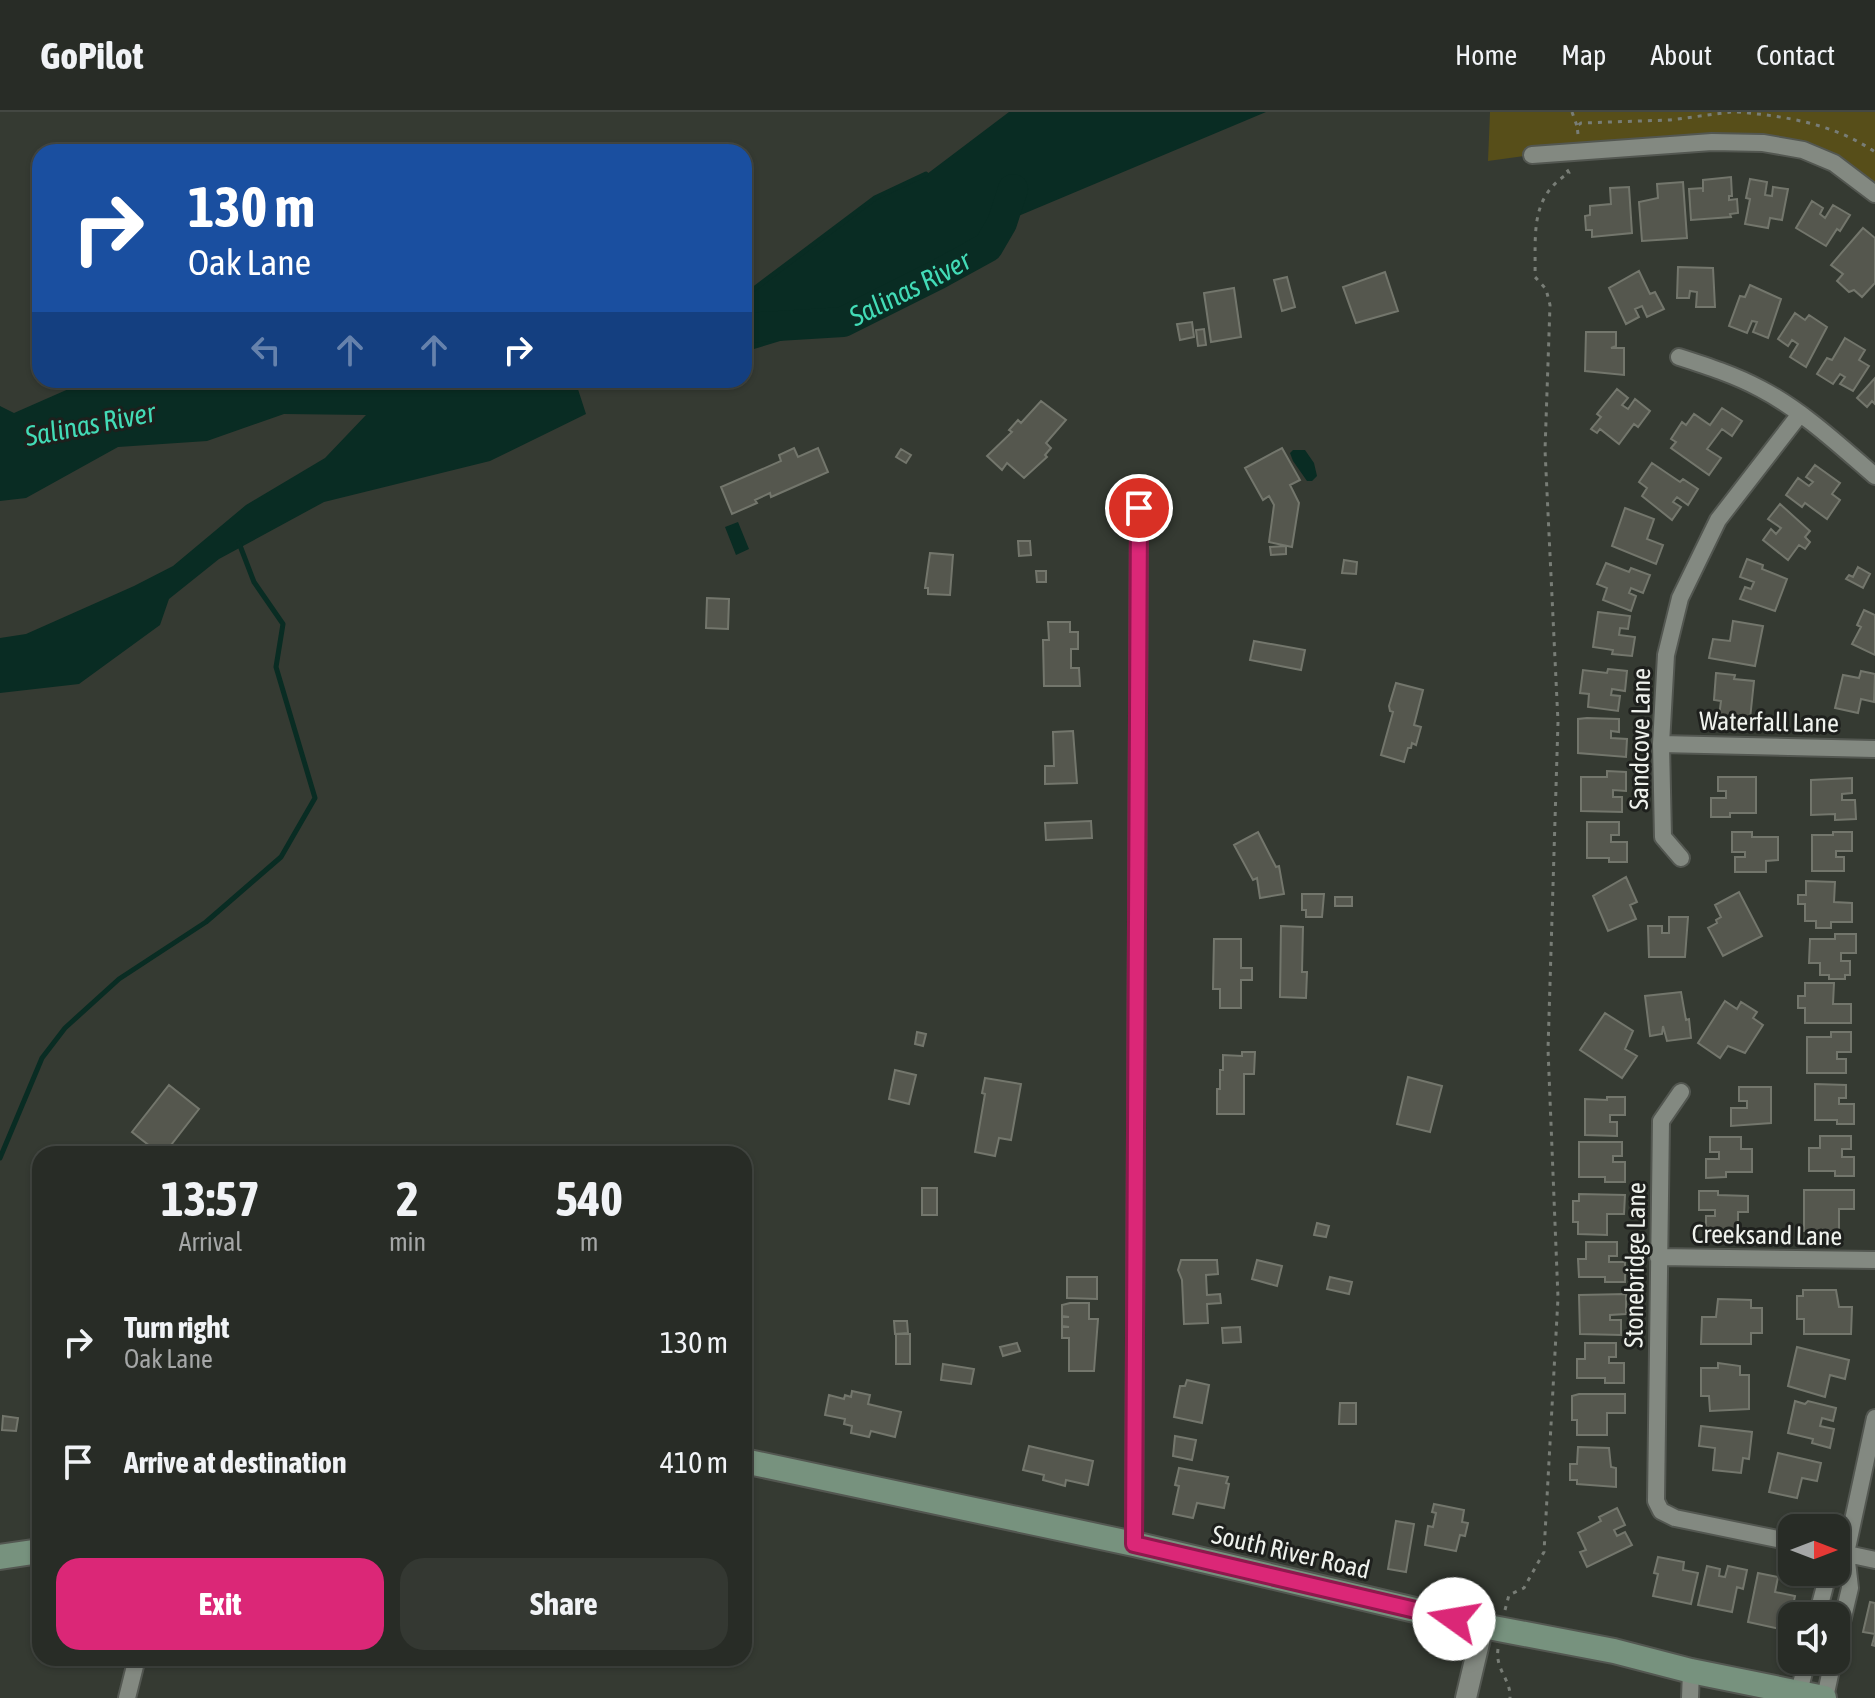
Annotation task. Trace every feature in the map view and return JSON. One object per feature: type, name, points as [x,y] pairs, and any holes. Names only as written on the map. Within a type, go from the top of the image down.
[{"type":"main road","name":"South River Road","points":[[752,1463],[1134,1544],[1492,1627],[1825,1698]]},
{"type":"main road","points":[[0,1557],[32,1552]]},
{"type":"street","points":[[1532,155],[1712,142],[1763,143],[1803,150],[1834,163],[1875,194]]},
{"type":"street","points":[[1679,357],[1763,390],[1800,414],[1875,476]]},
{"type":"street","name":"Sandcove Lane","points":[[1681,858],[1663,837],[1661,744],[1666,655],[1680,598],[1718,520],[1800,414]]},
{"type":"street","points":[[1134,1544],[1139,508]]},
{"type":"street","name":"Waterfall Lane","points":[[1661,744],[1875,749]]},
{"type":"street","name":"Stonebridge Lane","points":[[1681,1092],[1661,1121],[1656,1501],[1661,1511],[1675,1518],[1778,1539]]},
{"type":"street","name":"Creeksand Lane","points":[[1658,1257],[1875,1260]]},
{"type":"street","points":[[1850,1515],[1875,1418]]},
{"type":"street","points":[[1850,1561],[1875,1560]]},
{"type":"street","points":[[1466,1698],[1492,1627]]},
{"type":"street","points":[[127,1698],[135,1666]]},
{"type":"street","points":[[1690,1698],[1691,1671]]},
{"type":"street","points":[[1799,1692],[1804,1674]]},
{"type":"street","points":[[1825,1698],[1830,1674]]},
{"type":"path","points":[[1510,1698],[1511,1691],[1497,1662],[1492,1627],[1509,1595],[1524,1588],[1544,1552],[1558,1298],[1548,1049],[1558,722],[1545,450],[1550,305],[1546,289],[1535,277],[1540,202],[1554,182],[1569,173],[1556,153],[1579,135],[1572,112]]},
{"type":"path","points":[[1577,126],[1581,123],[1670,120],[1731,112]]},
{"type":"path","points":[[1737,112],[1780,116],[1826,127],[1875,152]]},
{"type":"shaded area","points":[[1490,112],[1875,112],[1875,194],[1861,181],[1763,143],[1532,155],[1488,161]]},
{"type":"water","points":[[1009,112],[1266,112],[1002,223],[988,247],[843,322],[752,350],[752,290],[875,198],[927,174]]},
{"type":"water","points":[[71,388],[578,388],[586,414],[490,461],[324,502],[219,559],[169,599],[160,625],[79,684],[0,693],[0,638],[26,634],[173,566],[246,505],[325,458],[366,415],[284,414],[207,441],[118,447],[26,498],[0,501],[0,406],[14,413]]},
{"type":"water","points":[[1305,450],[1314,463],[1317,476],[1312,481],[1307,481],[1293,461],[1290,453]]},
{"type":"water","points":[[738,522],[749,549],[736,555],[725,527]]},
{"type":"building","points":[[1731,177],[1732,196],[1729,200],[1737,199],[1738,213],[1730,214],[1731,217],[1691,220],[1689,189],[1703,188],[1703,180]]},
{"type":"building","points":[[1750,179],[1767,182],[1765,195],[1772,196],[1773,187],[1788,189],[1782,220],[1770,218],[1768,228],[1745,224]]},
{"type":"building","points":[[1683,182],[1687,238],[1642,241],[1639,202],[1658,198],[1657,184]]},
{"type":"building","points":[[1629,187],[1632,233],[1592,237],[1592,230],[1586,230],[1585,216],[1590,215],[1590,206],[1611,204],[1610,188]]},
{"type":"building","points":[[1812,201],[1823,208],[1820,214],[1825,218],[1833,205],[1850,215],[1826,246],[1796,228]]},
{"type":"building","points":[[1863,228],[1875,238],[1875,283],[1862,297],[1854,290],[1849,292],[1837,281],[1843,274],[1831,265]]},
{"type":"building","points":[[1678,267],[1713,268],[1715,307],[1696,307],[1697,292],[1690,291],[1689,298],[1677,298]]},
{"type":"building","points":[[1639,271],[1650,294],[1655,292],[1664,309],[1647,317],[1642,306],[1635,309],[1639,317],[1626,324],[1609,288]]},
{"type":"building","points":[[1385,272],[1398,311],[1356,323],[1343,287]]},
{"type":"building","points":[[1287,277],[1295,307],[1282,311],[1274,280]]},
{"type":"building","points":[[1750,285],[1781,299],[1768,338],[1753,332],[1757,322],[1752,321],[1747,333],[1729,326],[1740,296],[1745,297]]},
{"type":"building","points":[[1234,288],[1241,337],[1211,342],[1204,293]]},
{"type":"building","points":[[1795,313],[1805,320],[1809,315],[1827,327],[1806,367],[1790,357],[1798,344],[1792,340],[1788,346],[1778,339]]},
{"type":"building","points":[[1192,322],[1194,337],[1180,340],[1177,324]]},
{"type":"building","points":[[1204,329],[1206,345],[1198,346],[1196,330]]},
{"type":"building","points":[[1586,332],[1616,332],[1616,346],[1611,348],[1624,348],[1624,375],[1585,371]]},
{"type":"building","points":[[1845,338],[1865,350],[1859,360],[1869,366],[1853,391],[1840,384],[1845,377],[1840,374],[1833,384],[1817,374],[1827,358],[1832,360]]},
{"type":"building","points":[[1875,378],[1875,404],[1872,401],[1867,407],[1857,398]]},
{"type":"building","points":[[1617,389],[1628,398],[1622,405],[1628,409],[1635,399],[1650,411],[1638,427],[1634,424],[1619,444],[1600,429],[1597,433],[1591,429],[1601,417],[1597,414]]},
{"type":"building","points":[[1041,401],[1066,420],[1046,443],[1051,448],[1045,455],[1047,457],[1024,478],[1007,463],[1002,470],[987,456],[1012,432],[1009,430],[1018,420],[1021,423]]},
{"type":"building","points":[[1722,408],[1742,421],[1732,436],[1722,429],[1707,449],[1721,458],[1709,475],[1671,448],[1676,442],[1671,439],[1682,422],[1686,425],[1694,414],[1710,425]]},
{"type":"building","points":[[794,448],[798,457],[818,448],[828,472],[771,497],[770,493],[755,500],[757,503],[732,514],[721,487],[781,461],[779,455]]},
{"type":"building","points":[[1282,448],[1300,480],[1290,485],[1299,503],[1292,547],[1269,542],[1274,505],[1269,496],[1263,500],[1245,468]]},
{"type":"building","points":[[901,449],[911,455],[906,463],[896,457]]},
{"type":"building","points":[[1652,463],[1680,482],[1683,479],[1698,489],[1688,505],[1677,497],[1673,502],[1681,507],[1672,520],[1642,496],[1647,488],[1639,482]]},
{"type":"building","points":[[1815,465],[1840,483],[1832,494],[1840,500],[1827,519],[1805,503],[1802,507],[1786,495],[1798,478],[1809,486],[1813,482],[1806,477]]},
{"type":"building","points":[[1780,504],[1810,531],[1805,537],[1810,542],[1805,549],[1799,545],[1788,560],[1763,540],[1771,529],[1776,534],[1781,528],[1768,519]]},
{"type":"building","points":[[1625,508],[1654,519],[1647,539],[1663,545],[1656,564],[1612,546]]},
{"type":"building","points":[[1018,541],[1030,541],[1031,555],[1019,556]]},
{"type":"building","points":[[1286,546],[1286,554],[1271,555],[1270,547]]},
{"type":"building","points":[[930,553],[953,555],[950,595],[928,594],[928,588],[925,588]]},
{"type":"building","points":[[1747,559],[1787,579],[1775,611],[1740,599],[1745,587],[1751,589],[1754,582],[1740,577]]},
{"type":"building","points":[[1344,560],[1357,562],[1356,574],[1342,573]]},
{"type":"building","points":[[1606,563],[1629,572],[1631,568],[1650,575],[1643,593],[1631,588],[1629,593],[1636,596],[1631,611],[1603,600],[1607,588],[1597,584]]},
{"type":"building","points":[[1858,567],[1870,574],[1863,588],[1846,579],[1849,575],[1853,577]]},
{"type":"building","points":[[1036,571],[1046,571],[1046,582],[1037,582]]},
{"type":"building","points":[[707,598],[729,599],[728,629],[706,628]]},
{"type":"building","points":[[1864,610],[1875,615],[1875,655],[1852,644],[1861,627],[1857,625]]},
{"type":"building","points":[[1598,612],[1630,616],[1628,629],[1620,628],[1619,635],[1635,637],[1632,656],[1612,654],[1613,650],[1593,647]]},
{"type":"building","points":[[1733,621],[1763,626],[1755,666],[1709,658],[1713,639],[1730,641]]},
{"type":"building","points":[[1048,622],[1070,622],[1070,632],[1078,632],[1078,649],[1071,649],[1071,668],[1079,668],[1080,686],[1044,686],[1043,640],[1049,640]]},
{"type":"building","points":[[1254,641],[1305,650],[1301,670],[1250,660]]},
{"type":"building","points":[[1608,669],[1627,671],[1625,691],[1612,689],[1611,695],[1620,696],[1618,711],[1588,707],[1589,694],[1580,693],[1583,670],[1607,673]]},
{"type":"building","points":[[1861,671],[1875,674],[1874,702],[1861,699],[1858,713],[1835,708],[1843,675],[1859,678]]},
{"type":"building","points":[[1716,673],[1754,681],[1750,719],[1719,716],[1721,701],[1714,700]]},
{"type":"building","points":[[1396,683],[1423,690],[1414,725],[1421,727],[1416,745],[1412,743],[1408,748],[1404,762],[1381,755],[1393,712],[1389,706]]},
{"type":"building","points":[[1578,719],[1619,719],[1619,732],[1611,731],[1611,738],[1627,739],[1626,757],[1578,753]]},
{"type":"building","points":[[1073,731],[1077,783],[1045,784],[1045,766],[1054,766],[1053,732]]},
{"type":"building","points":[[1607,771],[1626,772],[1626,791],[1613,790],[1613,797],[1622,797],[1622,812],[1581,811],[1581,777],[1607,777]]},
{"type":"building","points":[[1718,777],[1756,777],[1756,813],[1711,817],[1711,798],[1726,798],[1726,791],[1718,791]]},
{"type":"building","points":[[1852,778],[1852,793],[1842,794],[1842,800],[1855,800],[1856,819],[1835,820],[1835,814],[1811,815],[1811,780]]},
{"type":"building","points":[[1091,821],[1092,838],[1046,840],[1045,823]]},
{"type":"building","points":[[1587,822],[1619,822],[1619,835],[1611,835],[1611,842],[1627,842],[1627,862],[1587,858]]},
{"type":"building","points":[[1258,832],[1276,867],[1279,866],[1284,894],[1260,898],[1257,878],[1253,880],[1234,845]]},
{"type":"building","points":[[1732,832],[1752,832],[1752,837],[1778,837],[1778,860],[1766,861],[1766,872],[1735,872],[1735,857],[1745,857],[1745,852],[1732,852]]},
{"type":"building","points":[[1833,832],[1852,832],[1852,851],[1836,851],[1836,857],[1844,857],[1844,871],[1812,871],[1812,835],[1833,835]]},
{"type":"building","points":[[1626,877],[1637,902],[1630,905],[1636,919],[1608,931],[1593,896]]},
{"type":"building","points":[[1806,881],[1835,882],[1834,902],[1852,903],[1852,922],[1831,922],[1831,928],[1816,928],[1816,921],[1805,921],[1805,904],[1798,904],[1798,895],[1806,895]]},
{"type":"building","points":[[1739,892],[1762,936],[1723,956],[1708,928],[1721,917],[1715,905]]},
{"type":"building","points":[[1302,894],[1324,894],[1322,917],[1306,917],[1306,910],[1302,910]]},
{"type":"building","points":[[1335,897],[1352,897],[1352,906],[1335,906]]},
{"type":"building","points":[[1669,917],[1688,917],[1685,957],[1649,957],[1648,926],[1662,926],[1662,933],[1669,933]]},
{"type":"building","points":[[1281,926],[1303,927],[1302,972],[1307,972],[1306,998],[1280,997]]},
{"type":"building","points":[[1835,934],[1856,934],[1856,953],[1841,953],[1841,961],[1850,961],[1850,975],[1845,975],[1845,979],[1829,979],[1829,975],[1820,975],[1820,963],[1809,963],[1810,939],[1835,939]]},
{"type":"building","points":[[1214,939],[1241,939],[1241,968],[1252,968],[1252,980],[1241,980],[1241,1008],[1220,1008],[1220,989],[1213,989]]},
{"type":"building","points":[[1805,983],[1834,983],[1833,1004],[1851,1004],[1851,1023],[1805,1023],[1805,1008],[1798,1008],[1798,996],[1805,996]]},
{"type":"building","points":[[1681,992],[1691,1038],[1667,1041],[1663,1026],[1662,1034],[1650,1036],[1645,996]]},
{"type":"building","points":[[1725,1001],[1737,1009],[1741,1002],[1757,1012],[1753,1018],[1763,1025],[1745,1053],[1728,1046],[1720,1058],[1698,1043]]},
{"type":"building","points":[[1605,1013],[1633,1031],[1625,1049],[1637,1056],[1622,1078],[1580,1050]]},
{"type":"building","points":[[917,1032],[926,1034],[923,1046],[915,1044]]},
{"type":"building","points":[[1831,1032],[1851,1032],[1851,1052],[1837,1052],[1837,1059],[1846,1059],[1846,1073],[1807,1073],[1807,1037],[1831,1037]]},
{"type":"building","points":[[1242,1052],[1255,1052],[1254,1074],[1244,1074],[1244,1114],[1217,1114],[1217,1089],[1220,1089],[1223,1055],[1242,1056]]},
{"type":"building","points":[[895,1070],[916,1075],[909,1104],[889,1099]]},
{"type":"building","points":[[1408,1077],[1442,1086],[1430,1132],[1397,1124]]},
{"type":"building","points":[[985,1078],[1021,1084],[1011,1140],[999,1138],[995,1156],[975,1152]]},
{"type":"building","points":[[1815,1084],[1846,1085],[1846,1098],[1839,1098],[1839,1104],[1854,1104],[1854,1124],[1815,1120]]},
{"type":"building","points":[[169,1085],[199,1109],[170,1146],[150,1146],[132,1132]]},
{"type":"building","points":[[1739,1087],[1771,1087],[1771,1123],[1731,1126],[1731,1108],[1747,1108],[1747,1101],[1739,1101]]},
{"type":"building","points":[[1607,1097],[1625,1097],[1625,1115],[1610,1115],[1610,1122],[1617,1122],[1617,1136],[1585,1135],[1585,1099],[1607,1100]]},
{"type":"building","points":[[1820,1136],[1851,1136],[1851,1149],[1842,1149],[1842,1157],[1854,1157],[1854,1176],[1835,1176],[1835,1171],[1809,1171],[1809,1148],[1820,1148]]},
{"type":"building","points":[[1710,1137],[1741,1137],[1741,1149],[1752,1149],[1752,1172],[1726,1172],[1726,1177],[1706,1178],[1706,1159],[1719,1159],[1719,1152],[1710,1152]]},
{"type":"building","points":[[1579,1142],[1622,1142],[1622,1156],[1613,1156],[1613,1162],[1625,1162],[1625,1182],[1605,1182],[1605,1177],[1579,1177]]},
{"type":"building","points":[[922,1188],[937,1188],[937,1215],[922,1215]]},
{"type":"building","points":[[1804,1190],[1854,1190],[1854,1209],[1839,1209],[1839,1231],[1804,1231]]},
{"type":"building","points":[[1699,1191],[1748,1196],[1748,1212],[1738,1212],[1738,1230],[1706,1230],[1706,1216],[1715,1216],[1715,1210],[1699,1210]]},
{"type":"building","points":[[1579,1194],[1625,1195],[1624,1214],[1607,1214],[1607,1235],[1578,1234],[1578,1222],[1573,1222],[1573,1201],[1579,1201]]},
{"type":"building","points":[[1317,1223],[1329,1226],[1326,1237],[1314,1235]]},
{"type":"building","points":[[1586,1242],[1617,1242],[1617,1256],[1609,1256],[1609,1262],[1625,1262],[1625,1282],[1605,1282],[1605,1277],[1579,1277],[1578,1259],[1586,1259]]},
{"type":"building","points":[[1181,1260],[1217,1260],[1218,1274],[1206,1275],[1207,1295],[1220,1294],[1221,1303],[1207,1304],[1208,1323],[1184,1324],[1182,1280],[1178,1270]]},
{"type":"building","points":[[1257,1260],[1282,1266],[1277,1286],[1252,1279]]},
{"type":"building","points":[[1067,1277],[1097,1277],[1097,1299],[1067,1298]]},
{"type":"building","points":[[1330,1277],[1352,1282],[1349,1294],[1327,1289]]},
{"type":"building","points":[[1803,1290],[1836,1290],[1839,1307],[1852,1307],[1851,1334],[1804,1334],[1804,1319],[1797,1319],[1797,1296],[1803,1296]]},
{"type":"building","points":[[1626,1294],[1626,1314],[1610,1315],[1610,1320],[1621,1320],[1621,1335],[1580,1334],[1579,1295]]},
{"type":"building","points":[[1718,1299],[1751,1300],[1751,1308],[1762,1308],[1762,1333],[1751,1333],[1751,1344],[1701,1344],[1702,1317],[1716,1317]]},
{"type":"building","points":[[1089,1303],[1089,1319],[1098,1319],[1094,1371],[1069,1371],[1069,1338],[1062,1338],[1062,1327],[1069,1327],[1062,1326],[1062,1317],[1069,1317],[1062,1316],[1062,1305]]},
{"type":"building","points":[[894,1321],[907,1321],[908,1333],[895,1334]]},
{"type":"building","points":[[1240,1327],[1241,1342],[1223,1343],[1222,1328]]},
{"type":"building","points":[[896,1334],[910,1334],[910,1364],[896,1364]]},
{"type":"building","points":[[1017,1343],[1020,1351],[1003,1356],[1000,1347]]},
{"type":"building","points":[[1585,1343],[1616,1343],[1616,1357],[1609,1357],[1609,1363],[1624,1363],[1624,1383],[1605,1383],[1605,1378],[1577,1378],[1577,1359],[1585,1359]]},
{"type":"building","points":[[1797,1347],[1849,1360],[1845,1379],[1830,1375],[1825,1397],[1788,1386]]},
{"type":"building","points":[[1718,1363],[1740,1366],[1740,1375],[1749,1375],[1749,1409],[1710,1411],[1709,1396],[1701,1396],[1701,1368],[1718,1368]]},
{"type":"building","points":[[943,1364],[974,1369],[971,1384],[941,1380]]},
{"type":"building","points":[[1187,1380],[1209,1385],[1202,1423],[1174,1417],[1180,1386],[1185,1386]]},
{"type":"building","points":[[852,1391],[870,1395],[868,1404],[901,1412],[895,1437],[871,1431],[869,1437],[851,1433],[852,1426],[844,1424],[845,1419],[825,1415],[829,1395],[844,1399],[845,1395],[851,1397]]},
{"type":"building","points":[[1625,1394],[1625,1413],[1607,1413],[1607,1435],[1577,1435],[1577,1420],[1572,1420],[1572,1396]]},
{"type":"building","points":[[1795,1401],[1836,1408],[1833,1421],[1822,1418],[1820,1426],[1834,1429],[1830,1448],[1812,1443],[1813,1439],[1788,1433]]},
{"type":"building","points":[[1340,1403],[1356,1403],[1356,1424],[1339,1424]]},
{"type":"building","points":[[3,1416],[18,1418],[16,1431],[2,1430]]},
{"type":"building","points":[[1701,1426],[1752,1432],[1749,1459],[1743,1458],[1741,1473],[1713,1470],[1715,1448],[1699,1446]]},
{"type":"building","points":[[1175,1436],[1196,1440],[1192,1460],[1173,1456]]},
{"type":"building","points":[[1029,1446],[1093,1461],[1088,1485],[1066,1480],[1065,1486],[1043,1480],[1044,1475],[1023,1470]]},
{"type":"building","points":[[1578,1447],[1609,1448],[1611,1467],[1616,1468],[1616,1487],[1577,1484],[1577,1480],[1570,1480],[1570,1464],[1577,1464]]},
{"type":"building","points":[[1778,1453],[1821,1463],[1817,1481],[1802,1478],[1797,1498],[1769,1492]]},
{"type":"building","points":[[1179,1468],[1228,1477],[1224,1508],[1197,1503],[1193,1518],[1173,1514]]},
{"type":"building","points":[[1434,1504],[1464,1510],[1462,1522],[1468,1523],[1465,1536],[1460,1535],[1456,1551],[1425,1545],[1428,1526],[1433,1527]]},
{"type":"building","points":[[1617,1508],[1625,1525],[1614,1530],[1617,1536],[1625,1532],[1632,1545],[1587,1567],[1580,1552],[1586,1550],[1578,1533]]},
{"type":"building","points":[[1396,1521],[1414,1524],[1406,1572],[1388,1569]]},
{"type":"building","points":[[1658,1557],[1684,1562],[1683,1570],[1698,1573],[1691,1604],[1653,1596]]},
{"type":"building","points":[[1707,1566],[1720,1569],[1719,1576],[1725,1577],[1728,1566],[1747,1570],[1743,1589],[1737,1587],[1732,1612],[1698,1605]]},
{"type":"building","points":[[1758,1573],[1778,1577],[1775,1592],[1795,1596],[1794,1602],[1778,1602],[1778,1629],[1748,1622]]},
{"type":"building","points":[[1870,1602],[1875,1603],[1875,1634],[1863,1632]]},
{"type":"waterway","points":[[752,290],[875,198],[926,174]]},
{"type":"waterway","name":"Salinas River","points":[[752,328],[843,322],[937,275],[988,247],[1002,223],[1013,189]]},
{"type":"waterway","points":[[0,1158],[42,1058],[65,1028],[119,979],[206,922],[281,857],[315,798],[276,667],[283,624],[254,582],[239,543]]},
{"type":"route","points":[[1139,508],[1134,1544],[1454,1619]]}]
